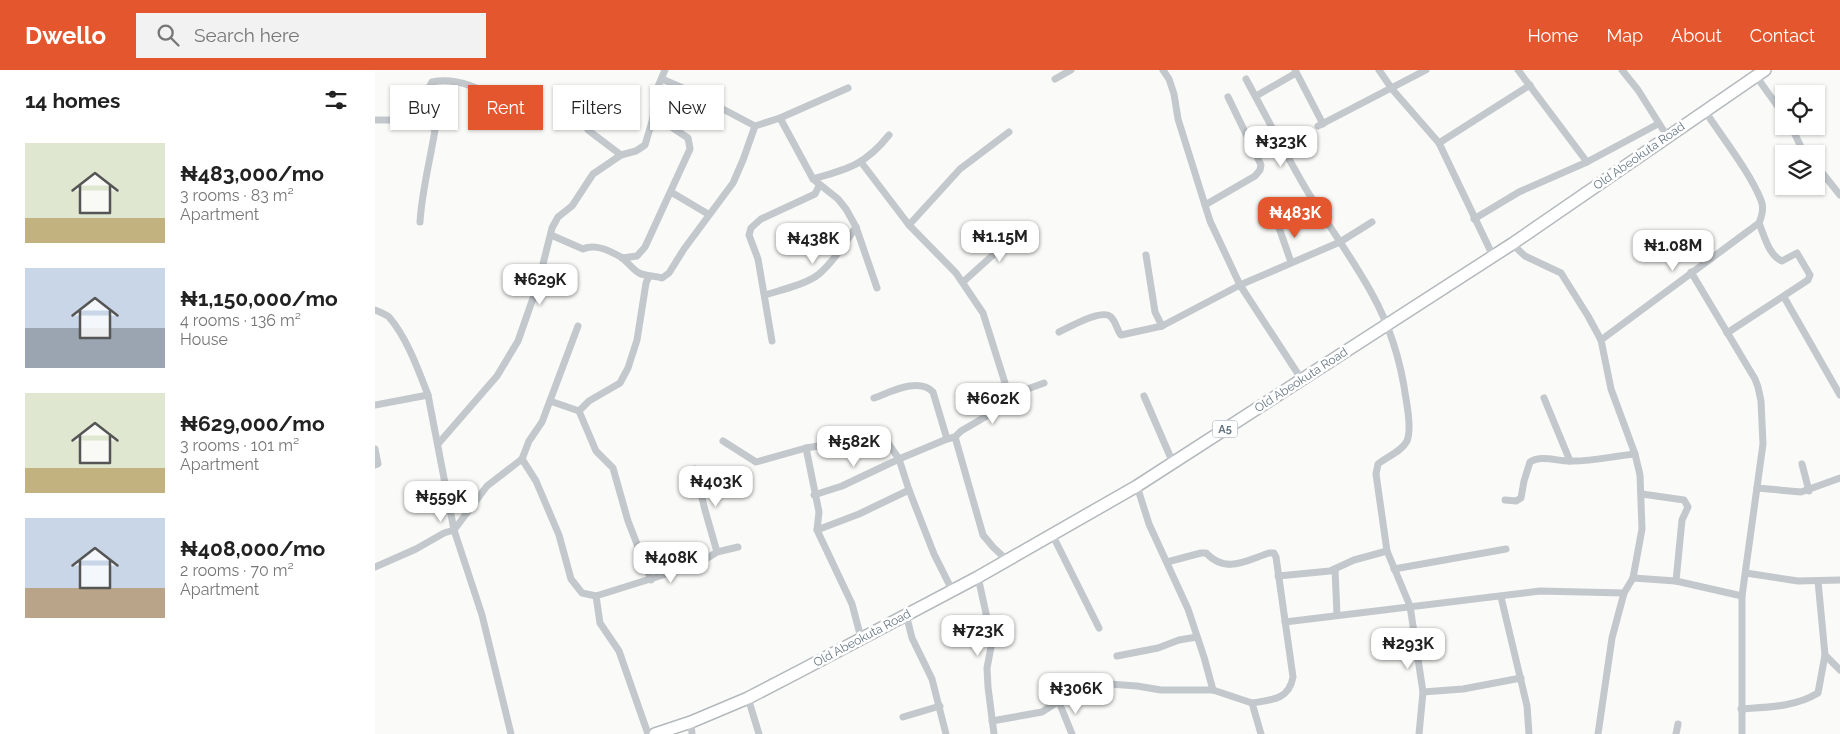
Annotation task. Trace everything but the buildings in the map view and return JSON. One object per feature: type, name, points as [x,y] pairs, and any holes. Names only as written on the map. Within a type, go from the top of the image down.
[{"type":"highway","name":"Old Abeokuta Road","points":[[655,734],[691,722],[748,698],[978,577],[1137,486],[1512,244],[1760,73]]},
{"type":"street","points":[[660,85],[665,70]]},
{"type":"street","points":[[1055,80],[1071,70]]},
{"type":"street","points":[[1163,70],[1169,79],[1174,94],[1178,119],[1210,221],[1240,285],[1302,380]]},
{"type":"street","points":[[1379,70],[1392,89],[1439,143],[1493,256]]},
{"type":"street","points":[[1255,96],[1295,72],[1320,125],[1426,70]]},
{"type":"street","points":[[1518,70],[1587,162]]},
{"type":"street","points":[[1622,70],[1638,90],[1667,136]]},
{"type":"street","points":[[1760,73],[1775,99]]},
{"type":"street","points":[[430,85],[432,82],[445,79],[468,85]]},
{"type":"street","points":[[662,79],[755,126],[780,118],[848,88]]},
{"type":"street","points":[[1246,79],[1327,225],[1372,293],[1387,325],[1403,377],[1408,412],[1408,439],[1401,450],[1385,457],[1378,464],[1376,474],[1387,552],[1410,606],[1423,692],[1419,734]]},
{"type":"street","points":[[1439,143],[1531,86]]},
{"type":"street","points":[[1205,205],[1255,176],[1260,170],[1261,165],[1229,97]]},
{"type":"street","points":[[1601,340],[1759,223],[1762,216],[1762,202],[1741,164],[1705,111]]},
{"type":"street","points":[[780,118],[813,179],[819,186],[838,198],[856,227],[877,288]]},
{"type":"street","points":[[375,120],[390,121]]},
{"type":"street","points":[[1474,219],[1519,192],[1587,162],[1658,124]]},
{"type":"street","points":[[551,236],[577,248],[599,247],[622,258],[639,272],[663,278],[669,273],[683,248],[733,183],[755,126]]},
{"type":"street","points":[[438,444],[497,376],[518,341],[538,284],[552,228],[558,217],[572,206],[593,174],[621,155],[636,151],[645,146],[650,128]]},
{"type":"street","points":[[420,222],[422,193],[433,149],[435,130]]},
{"type":"street","points":[[588,130],[621,155]]},
{"type":"street","points":[[622,258],[637,256],[645,247],[690,149],[688,138],[676,130]]},
{"type":"street","points":[[909,226],[960,169],[1009,132]]},
{"type":"street","points":[[813,179],[861,162],[877,150],[889,135]]},
{"type":"street","points":[[814,495],[841,486],[899,459],[955,437],[961,431],[1004,406],[1008,396],[983,313],[956,273],[909,226],[861,162]]},
{"type":"street","points":[[1825,176],[1840,194]]},
{"type":"street","points":[[772,341],[758,259],[749,235],[751,228],[761,219],[815,194],[819,186]]},
{"type":"street","points":[[671,192],[708,214]]},
{"type":"street","points":[[1277,222],[1291,262]]},
{"type":"street","points":[[1059,332],[1099,314],[1107,314],[1112,318],[1121,335],[1162,326],[1240,285],[1340,242],[1372,222]]},
{"type":"street","points":[[1727,333],[1784,297],[1808,280],[1810,275],[1797,253],[1782,261],[1776,259],[1759,223]]},
{"type":"street","points":[[963,282],[993,255],[1016,225]]},
{"type":"street","points":[[765,295],[791,287],[818,275],[830,263],[856,227]]},
{"type":"street","points":[[1512,244],[1525,256],[1557,270],[1565,277],[1601,340],[1611,389],[1635,454],[1640,475],[1642,529],[1633,578],[1624,594],[1610,650],[1598,734]]},
{"type":"street","points":[[1146,254],[1155,312],[1162,326]]},
{"type":"street","points":[[1691,272],[1758,387],[1763,444],[1742,596],[1742,734]]},
{"type":"street","points":[[579,411],[589,401],[620,383],[637,340],[646,283],[649,276]]},
{"type":"street","points":[[1784,297],[1840,395]]},
{"type":"street","points":[[375,310],[387,316],[400,333],[428,395],[454,530],[482,615],[511,734]]},
{"type":"street","points":[[375,567],[416,549],[443,533],[454,530],[487,486],[522,459],[529,441],[542,422],[577,326]]},
{"type":"street","points":[[1008,396],[1044,383]]},
{"type":"street","points":[[874,398],[917,385],[928,387],[933,392],[947,439]]},
{"type":"street","points":[[375,405],[428,395]]},
{"type":"street","points":[[1144,396],[1173,462]]},
{"type":"street","points":[[1544,398],[1570,461]]},
{"type":"street","points":[[550,401],[579,411],[596,451],[613,468],[628,521],[651,580]]},
{"type":"street","points":[[955,437],[983,535],[1007,560]]},
{"type":"street","points":[[723,441],[756,462],[806,448],[878,438],[888,443],[899,459],[934,554],[952,590]]},
{"type":"street","points":[[806,448],[814,495],[819,512],[817,530],[852,604],[861,638]]},
{"type":"street","points":[[375,449],[377,464],[375,465]]},
{"type":"street","points":[[1505,500],[1515,501],[1521,498],[1531,460],[1570,461],[1635,454]]},
{"type":"street","points":[[522,459],[536,481],[559,535],[571,579],[582,593],[596,596],[651,580],[698,564],[717,552],[738,547]]},
{"type":"street","points":[[1802,464],[1809,490]]},
{"type":"street","points":[[695,469],[717,552]]},
{"type":"street","points":[[1757,488],[1801,492],[1840,478]]},
{"type":"street","points":[[1137,486],[1149,524],[1188,609],[1213,690]]},
{"type":"street","points":[[817,530],[859,514],[909,490]]},
{"type":"street","points":[[1642,494],[1684,500],[1688,507],[1682,520],[1675,581]]},
{"type":"street","points":[[1052,534],[1099,628]]},
{"type":"street","points":[[1394,569],[1507,549]]},
{"type":"street","points":[[1278,576],[1318,573],[1335,569],[1354,560],[1387,552]]},
{"type":"street","points":[[992,721],[1042,712],[1074,692],[1091,686],[1109,684],[1161,690],[1213,690],[1252,703],[1277,699],[1289,690],[1293,677],[1274,554],[1269,553],[1234,565],[1224,566],[1205,553],[1167,562]]},
{"type":"street","points":[[1335,569],[1337,615]]},
{"type":"street","points":[[1746,573],[1783,579],[1840,580]]},
{"type":"street","points":[[978,577],[989,627],[991,647],[987,668],[994,734]]},
{"type":"street","points":[[1633,578],[1675,581],[1742,596]]},
{"type":"street","points":[[1741,709],[1775,707],[1808,699],[1818,693],[1825,655],[1818,581]]},
{"type":"street","points":[[1285,622],[1540,591],[1624,594]]},
{"type":"street","points":[[596,596],[600,623],[619,651],[647,734]]},
{"type":"street","points":[[1501,597],[1527,706],[1529,734]]},
{"type":"street","points":[[906,614],[912,638],[932,679],[946,734]]},
{"type":"street","points":[[1117,656],[1158,648],[1179,640],[1197,637]]},
{"type":"street","points":[[1825,655],[1840,670]]},
{"type":"street","points":[[1423,692],[1463,689],[1521,678]]},
{"type":"street","points":[[748,698],[759,734]]},
{"type":"street","points":[[1059,702],[1072,734]]},
{"type":"street","points":[[1252,703],[1261,734]]},
{"type":"street","points":[[903,717],[939,706]]},
{"type":"street","points":[[691,722],[692,734]]},
{"type":"street","points":[[1676,734],[1678,724]]}]
